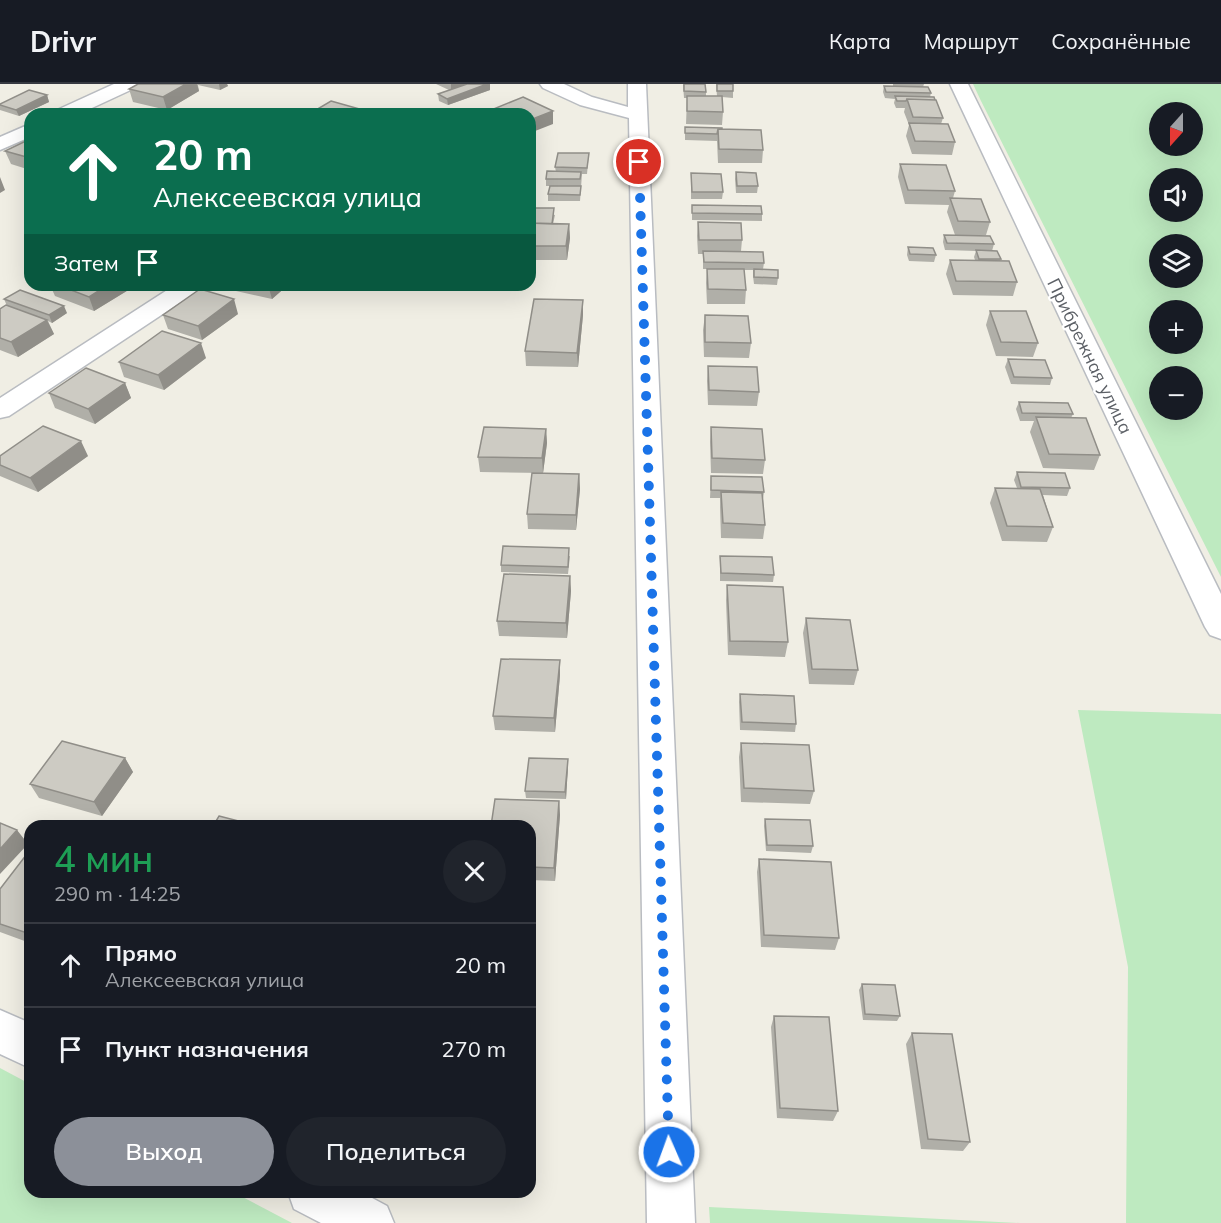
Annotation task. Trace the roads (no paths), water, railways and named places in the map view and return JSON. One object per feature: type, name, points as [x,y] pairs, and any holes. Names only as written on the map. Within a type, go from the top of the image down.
[{"type":"street","points":[[77,108],[129,84]]},
{"type":"street","points":[[549,84],[586,101],[637,115]]},
{"type":"street","points":[[637,84],[671,1223]]},
{"type":"street","name":"Прибрежная улица","points":[[959,84],[1221,627]]},
{"type":"street","points":[[0,144],[24,133]]},
{"type":"street","points":[[0,410],[182,291]]},
{"type":"street","points":[[0,1031],[24,1044]]},
{"type":"street","points":[[322,1198],[370,1223]]}]
